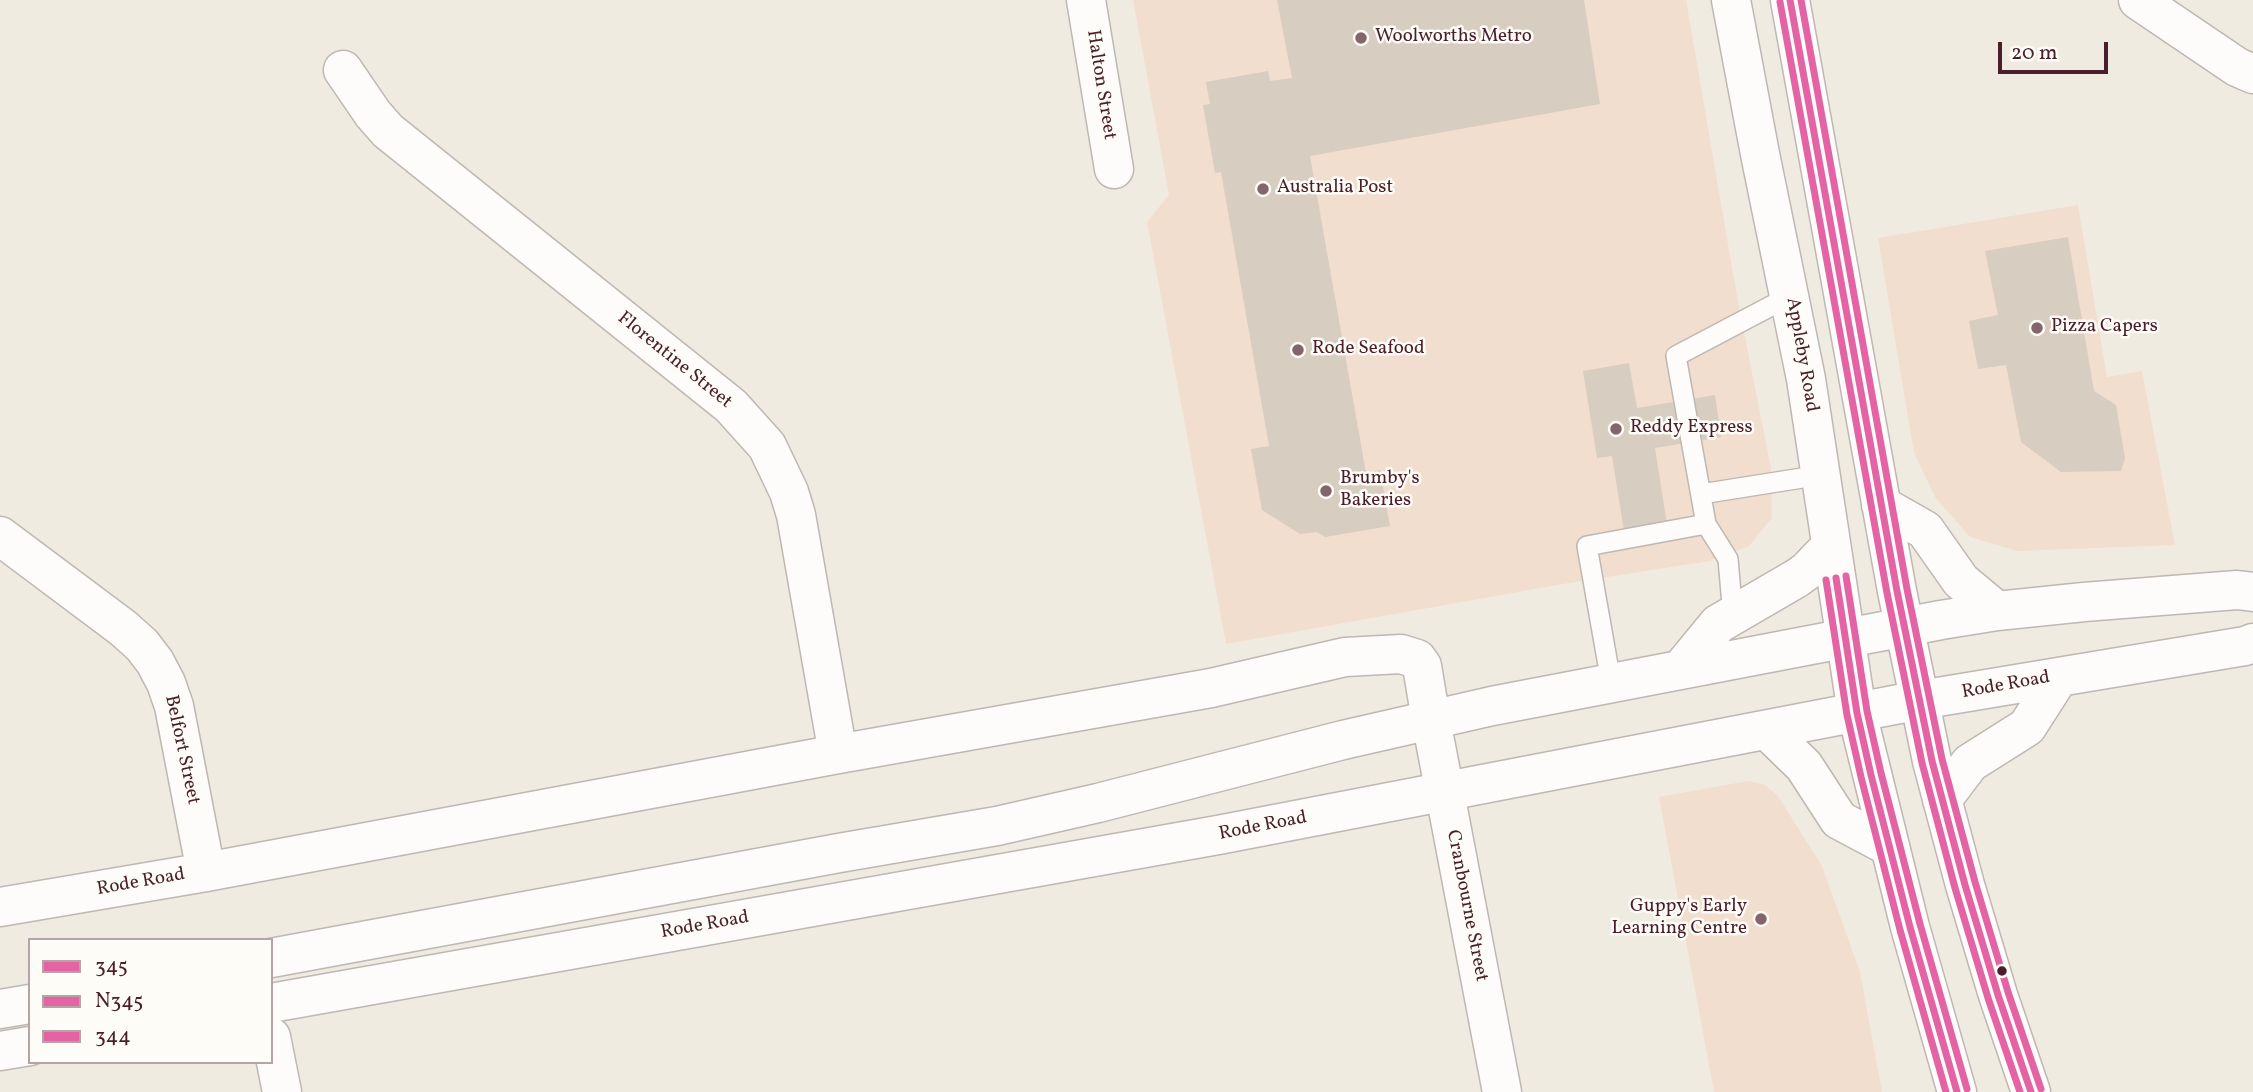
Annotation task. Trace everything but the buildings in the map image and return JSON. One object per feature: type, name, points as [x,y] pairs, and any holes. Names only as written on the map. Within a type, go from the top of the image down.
[{"type":"main road","name":"Halton Street","points":[[1086,0],[1114,169]]},
{"type":"main road","name":"Appleby Road","points":[[1731,0],[1790,296],[1821,475],[1857,713],[1936,1023],[1958,1092]]},
{"type":"main road","points":[[1790,0],[1904,627],[1942,800],[1998,995],[2031,1092]]},
{"type":"main road","points":[[2138,0],[2237,67],[2253,74]]},
{"type":"main road","name":"Florentine Street","points":[[343,71],[388,131],[731,407],[767,446],[789,492],[796,515],[838,754]]},
{"type":"main road","points":[[1881,505],[1925,530],[1961,581],[1997,611]]},
{"type":"main road","name":"Belfort Street","points":[[0,536],[123,628],[142,645],[155,662],[166,682],[174,706],[206,872]]},
{"type":"main road","points":[[1681,669],[1718,624],[1797,578],[1831,546]]},
{"type":"main road","points":[[273,958],[839,852],[996,826],[1431,720],[1611,682],[1904,627],[1997,611],[2237,590],[2253,592]]},
{"type":"main road","name":"Rode Road","points":[[273,1003],[1218,835],[1920,700],[2253,643]]},
{"type":"main road","name":"Rode Road","points":[[0,907],[206,872],[838,754],[1198,691],[1322,662],[1368,655],[1401,654],[1414,657],[1420,662],[1431,720]]},
{"type":"main road","points":[[1942,800],[1970,763],[2026,727],[2059,677]]},
{"type":"main road","name":"Cranbourne Street","points":[[1431,720],[1502,1092]]},
{"type":"main road","points":[[1768,731],[1804,766],[1839,820],[1890,848]]},
{"type":"main road","points":[[0,1009],[28,1004]]},
{"type":"main road","points":[[0,1051],[28,1046]]},
{"type":"main road","points":[[273,1047],[282,1092]]},
{"type":"lane","points":[[1733,616],[1728,559],[1706,524],[1675,356],[1790,296]]},
{"type":"lane","points":[[1701,494],[1821,475]]},
{"type":"lane","points":[[1611,682],[1587,546],[1706,524]]},
{"type":"shaded area","points":[[1133,0],[1686,0],[1738,302],[1771,468],[1772,518],[1749,546],[1709,561],[1226,644],[1147,222],[1169,195]]},
{"type":"shaded area","points":[[2078,205],[2107,377],[2142,371],[2175,545],[2017,551],[1970,537],[1935,497],[1914,453],[1878,238]]},
{"type":"shaded area","name":"Guppy's Early Learning Centre","points":[[1748,781],[1765,785],[1778,796],[1822,866],[1860,972],[1882,1092],[1714,1092],[1659,797]]},
{"type":"transit line","name":"345","points":[[1790,0],[1897,591],[1932,761],[1965,885],[2031,1092]]},
{"type":"transit line","name":"344","points":[[1801,0],[1907,589],[1942,759],[1975,882],[2041,1089]]},
{"type":"transit line","name":"N345","points":[[1780,2],[1887,593],[1922,763],[1955,888],[2020,1092]]},
{"type":"transit line","name":"344","points":[[1846,576],[1867,711],[1881,773],[1967,1089]]},
{"type":"transit line","name":"345","points":[[1836,578],[1857,713],[1871,775],[1910,927],[1957,1092]]},
{"type":"transit line","name":"N345","points":[[1826,580],[1847,715],[1861,777],[1900,930],[1946,1092]]},
{"type":"place","name":"Woolworths Metro","points":[[1361,38]]},
{"type":"place","name":"Australia Post","points":[[1263,189]]},
{"type":"place","name":"Pizza Capers","points":[[2037,328]]},
{"type":"place","name":"Rode Seafood","points":[[1298,350]]},
{"type":"place","name":"Reddy Express","points":[[1616,429]]},
{"type":"place","name":"Brumby's Bakeries","points":[[1326,491]]},
{"type":"place","name":"Guppy's Early Learning Centre","points":[[1761,919]]}]
